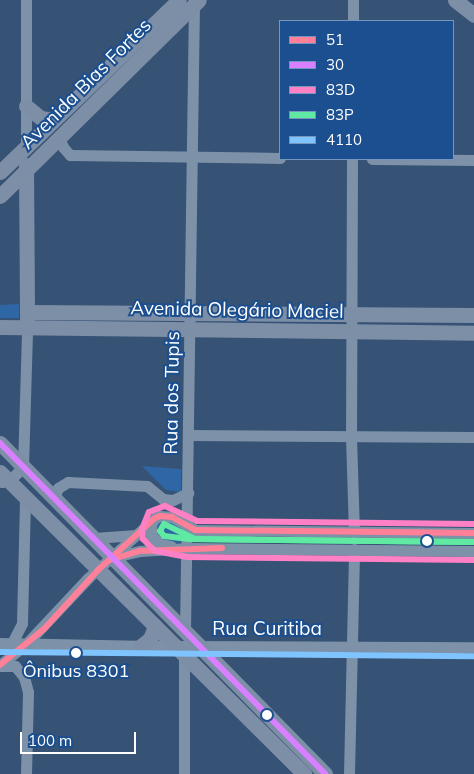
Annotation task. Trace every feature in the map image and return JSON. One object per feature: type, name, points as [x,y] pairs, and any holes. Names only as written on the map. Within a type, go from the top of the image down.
[{"type":"main road","name":"Avenida Bias Fortes","points":[[0,172],[6,159],[26,146],[179,0]]},
{"type":"main road","points":[[455,0],[474,15]]},
{"type":"main road","name":"Avenida Bias Fortes","points":[[0,196],[197,3]]},
{"type":"main road","points":[[26,106],[41,118],[52,120]]},
{"type":"main road","points":[[26,146],[27,329]]},
{"type":"main road","name":"Avenida Olegário Maciel","points":[[27,312],[474,315]]},
{"type":"main road","name":"Avenida Olegário Maciel","points":[[0,327],[27,329],[474,333]]},
{"type":"main road","points":[[0,444],[94,538],[186,645],[304,774]]},
{"type":"main road","points":[[3,479],[25,497],[155,626],[186,645],[325,774]]},
{"type":"main road","points":[[141,646],[150,639],[155,626]]},
{"type":"street","points":[[26,0],[26,146]]},
{"type":"street","points":[[353,0],[353,20]]},
{"type":"street","name":"Rua dos Tupis","points":[[184,774],[192,157],[197,3]]},
{"type":"street","points":[[59,137],[63,148],[70,155],[279,158]]},
{"type":"street","points":[[6,159],[26,171]]},
{"type":"street","points":[[352,160],[353,332],[351,437],[354,532]]},
{"type":"street","points":[[454,160],[474,160]]},
{"type":"street","points":[[3,479],[23,467],[27,329]]},
{"type":"street","points":[[188,435],[474,437]]},
{"type":"street","points":[[54,498],[58,488],[68,482],[148,486],[163,499],[173,500],[188,493]]},
{"type":"street","points":[[12,643],[22,623],[25,497]]},
{"type":"street","points":[[0,665],[44,629],[98,570],[136,535],[155,518],[165,515],[172,517],[188,528],[200,531],[474,533]]},
{"type":"street","points":[[155,518],[151,529],[154,540],[167,546],[188,548]]},
{"type":"street","points":[[94,538],[136,535]]},
{"type":"street","points":[[112,558],[140,551],[188,548],[474,551]]},
{"type":"street","points":[[338,774],[349,769],[354,550]]},
{"type":"street","name":"Rua Curitiba","points":[[0,643],[141,646],[474,647]]},
{"type":"street","points":[[0,665],[15,666],[24,677],[28,692],[26,774]]},
{"type":"shaded area","points":[[19,304],[19,318],[0,318],[0,305]]},
{"type":"shaded area","points":[[142,466],[181,469],[181,492],[166,490]]},
{"type":"shaded area","points":[[165,518],[181,527],[180,543],[168,542],[157,537],[154,525]]},
{"type":"transit line","name":"30","points":[[0,443],[325,774]]},
{"type":"transit line","name":"83D","points":[[474,524],[197,521],[165,506],[149,512],[142,529],[143,539],[155,551],[187,557],[474,560]]},
{"type":"transit line","name":"51","points":[[0,665],[44,629],[98,570],[155,518],[160,516],[172,517],[195,530],[474,533]]},
{"type":"transit line","name":"83P","points":[[164,524],[195,539],[474,542],[189,539],[164,536],[160,531],[164,524]]},
{"type":"transit line","name":"51","points":[[110,560],[140,551],[222,548]]},
{"type":"transit line","name":"4110","points":[[0,652],[474,656]]},
{"type":"place","name":"Ônibus 8301","points":[[76,653]]}]
